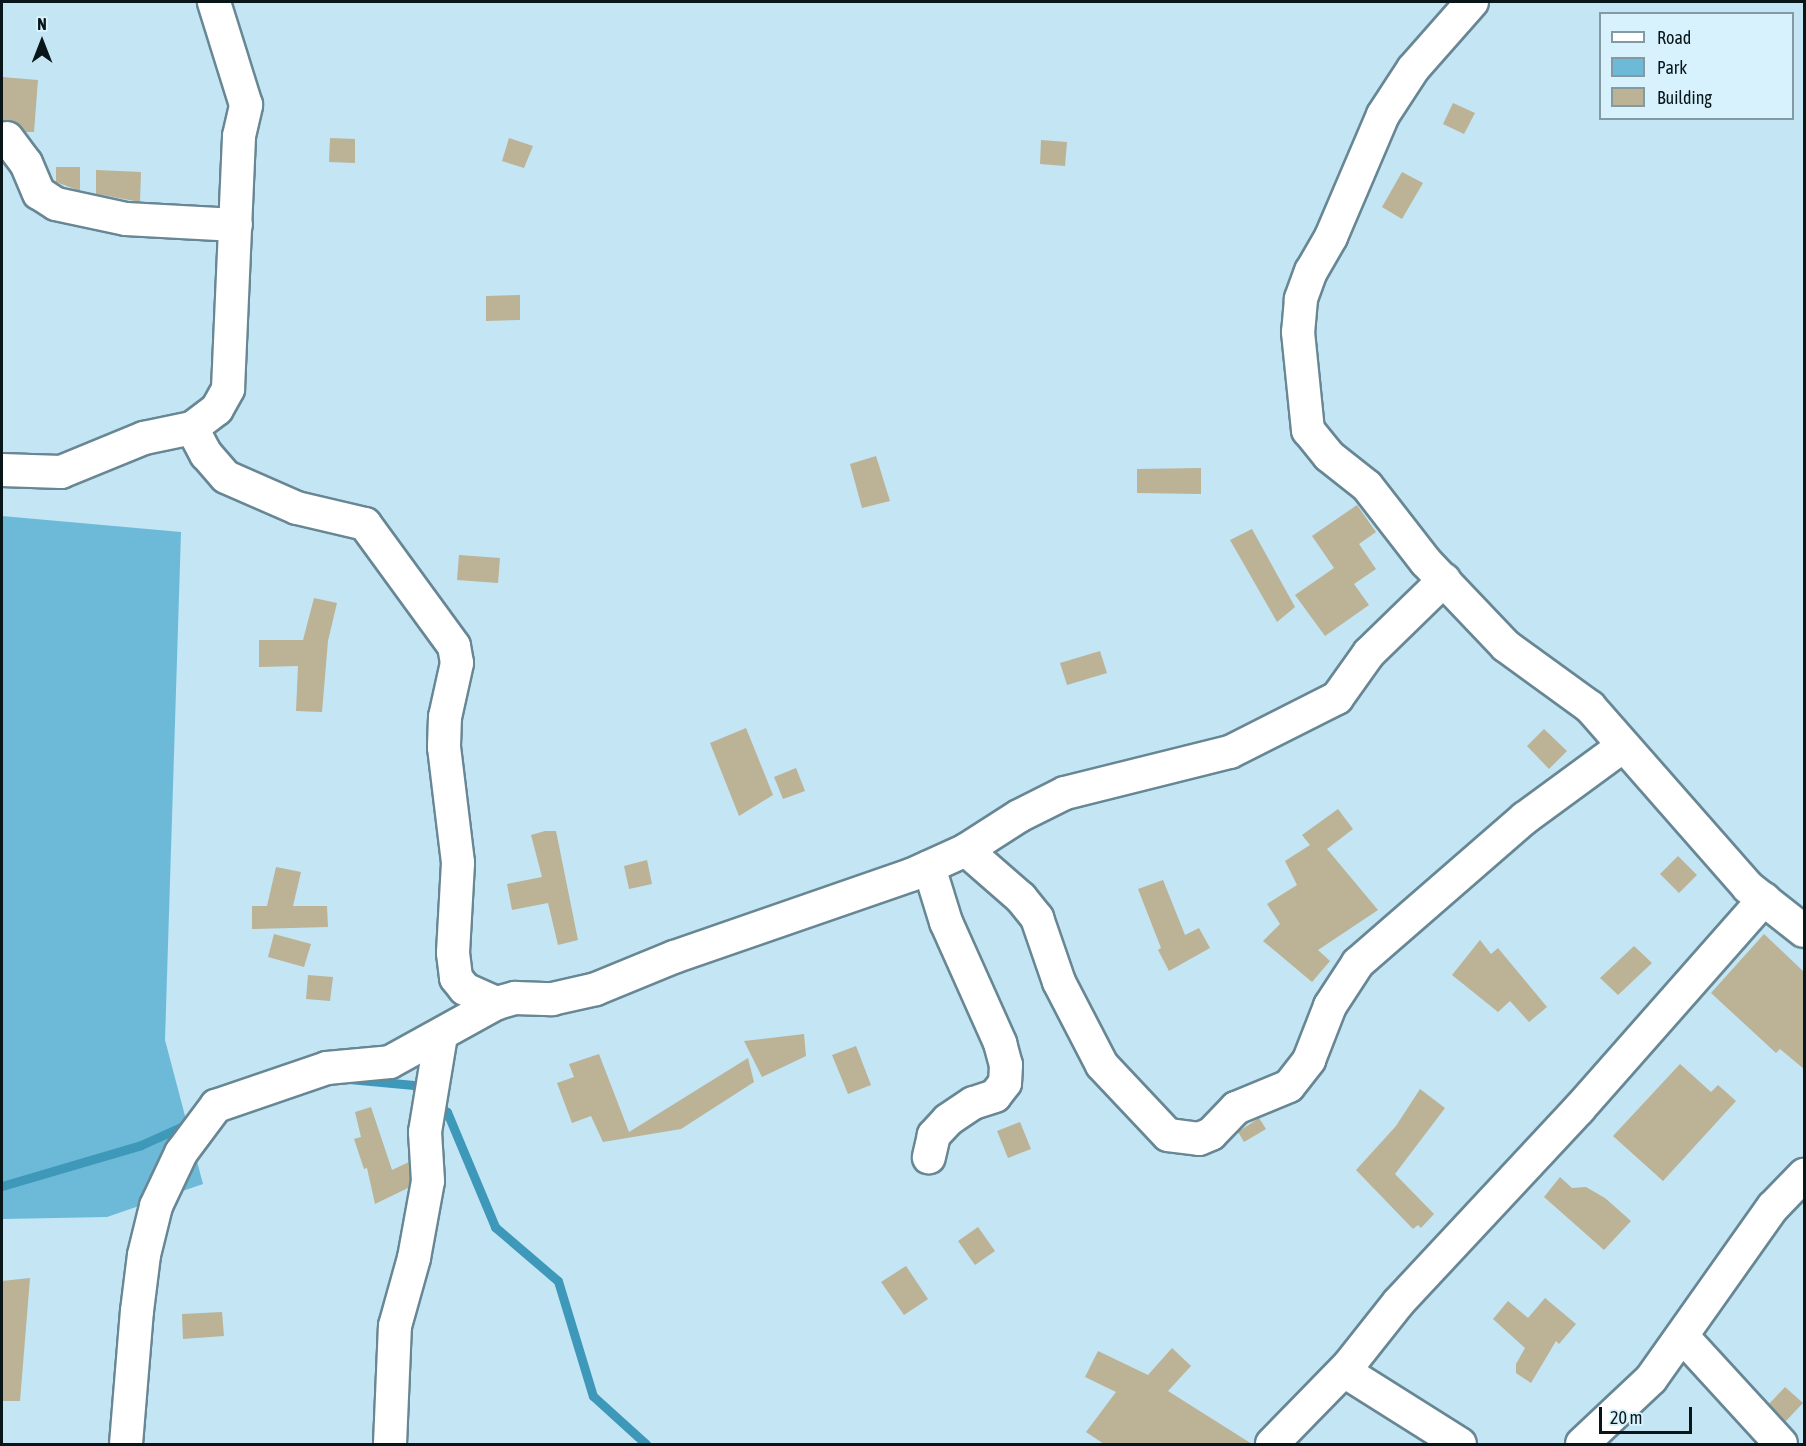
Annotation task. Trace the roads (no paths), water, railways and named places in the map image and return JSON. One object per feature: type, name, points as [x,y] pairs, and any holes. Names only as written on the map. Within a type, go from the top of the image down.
[{"type":"street","points":[[2,470],[61,472],[144,438],[192,428],[217,409],[228,389],[239,136],[246,105],[214,2]]},
{"type":"street","points":[[1472,2],[1413,69],[1383,116],[1331,237],[1311,271],[1301,299],[1298,333],[1308,430],[1329,456],[1367,486],[1444,580],[1506,646],[1590,707],[1748,887],[1804,931]]},
{"type":"street","points":[[7,138],[26,163],[39,193],[56,204],[126,219],[236,225]]},
{"type":"street","points":[[192,428],[206,454],[226,477],[297,508],[366,524],[454,646],[457,663],[445,717],[444,747],[458,863],[453,953],[456,978],[465,989],[497,1003]]},
{"type":"street","points":[[126,1444],[131,1361],[147,1245],[166,1185],[181,1153],[207,1116],[231,1098],[327,1068],[390,1062],[497,1003],[515,998],[552,999],[596,989],[674,957],[763,929],[929,867],[966,850],[1019,816],[1065,793],[1230,752],[1316,711],[1337,698],[1369,653],[1444,580]]},
{"type":"street","points":[[966,850],[1021,898],[1037,918],[1059,982],[1102,1065],[1168,1135],[1199,1140],[1211,1134],[1236,1108],[1289,1086],[1309,1060],[1330,1006],[1358,963],[1524,818],[1623,746]]},
{"type":"street","points":[[929,867],[946,922],[1000,1043],[1006,1065],[1005,1083],[995,1096],[973,1103],[948,1120],[934,1135],[929,1157]]},
{"type":"street","points":[[1272,1444],[1344,1371],[1399,1302],[1579,1109],[1764,899]]},
{"type":"street","points":[[390,1444],[395,1326],[414,1258],[428,1181],[425,1132],[441,1035]]},
{"type":"street","points":[[1582,1444],[1651,1378],[1683,1337],[1773,1207],[1804,1175]]},
{"type":"street","points":[[1683,1337],[1781,1444]]},
{"type":"street","points":[[1344,1371],[1460,1444]]},
{"type":"waterway","points":[[349,1079],[414,1085],[424,1094]]},
{"type":"waterway","points":[[435,1103],[447,1112],[495,1227],[558,1281],[593,1396],[646,1444]]},
{"type":"waterway","points":[[2,1186],[141,1145],[190,1123]]}]
